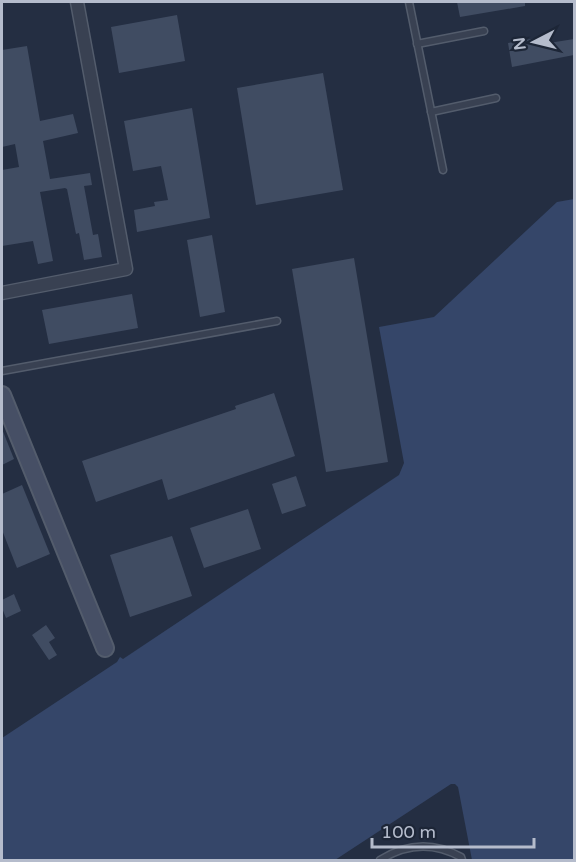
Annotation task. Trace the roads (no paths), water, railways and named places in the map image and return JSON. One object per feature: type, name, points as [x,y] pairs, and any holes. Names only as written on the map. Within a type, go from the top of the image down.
[{"type":"street","points":[[2,293],[126,269],[77,2]]},
{"type":"street","points":[[2,395],[105,648]]},
{"type":"lane","points":[[409,2],[443,170]]},
{"type":"lane","points":[[417,44],[484,31]]},
{"type":"lane","points":[[431,112],[496,98]]},
{"type":"lane","points":[[2,371],[277,321]]},
{"type":"lane","points":[[380,861],[409,847],[430,846],[451,851],[461,857],[462,861]]},
{"type":"water","points":[[574,199],[574,860],[472,860],[458,787],[451,784],[335,860],[2,860],[2,738],[117,662],[120,657],[123,659],[399,475],[404,463],[379,327],[434,317],[557,202]]}]
